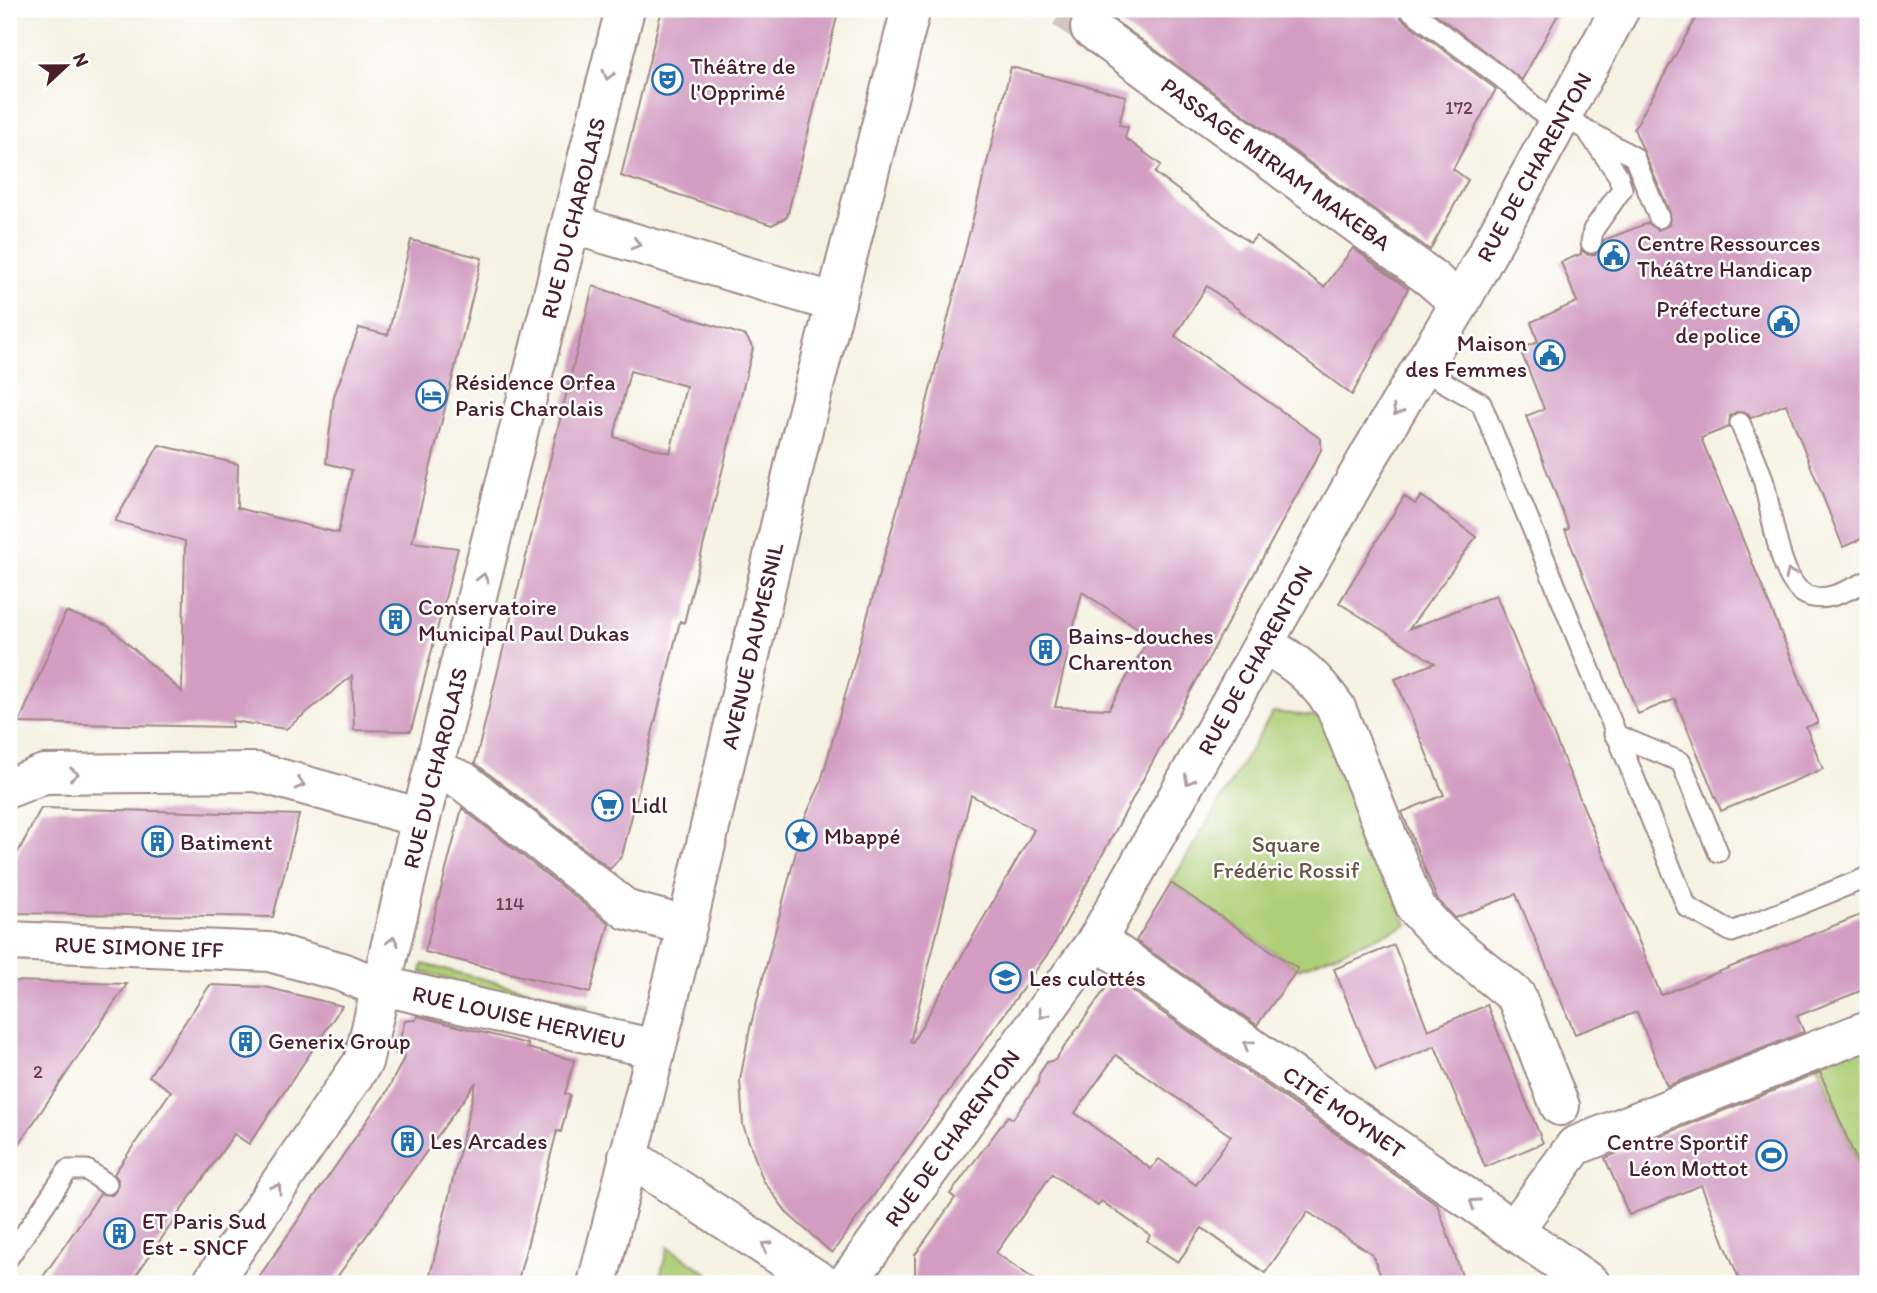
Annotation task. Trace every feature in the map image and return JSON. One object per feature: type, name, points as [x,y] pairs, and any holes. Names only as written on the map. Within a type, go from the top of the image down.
[{"type":"street","name":"RUE DU CHAROLAIS","points":[[211,1284],[363,1062],[421,818],[625,9]]},
{"type":"street","name":"AVENUE DAUMESNIL","points":[[597,1284],[687,926],[799,445],[911,9]]},
{"type":"street","name":"RUE DE CHARENTON","points":[[846,1284],[1097,940],[1369,456],[1569,124],[1620,9]]},
{"type":"street","name":"PASSAGE MIRIAM MAKEBA","points":[[1090,28],[1431,278],[1460,303]]},
{"type":"street","points":[[571,224],[836,303]]},
{"type":"street","points":[[1264,645],[1291,658],[1315,679],[1336,708],[1416,908],[1440,934],[1516,996],[1560,1106]]},
{"type":"street","points":[[435,770],[463,781],[627,910],[687,926]]},
{"type":"street","points":[[9,788],[44,774],[257,772],[421,818]]},
{"type":"street","name":"CITÉ MOYNET","points":[[1097,940],[1591,1284]]},
{"type":"street","name":"RUE SIMONE IFF","points":[[9,941],[269,952],[383,986]]},
{"type":"street","name":"RUE LOUISE HERVIEU","points":[[383,986],[655,1049]]},
{"type":"street","points":[[1514,1230],[1574,1146],[1868,1030]]},
{"type":"street","points":[[628,1156],[822,1284]]},
{"type":"lane","points":[[1409,9],[1569,124],[1634,157],[1659,218]]},
{"type":"lane","points":[[1569,124],[1618,175],[1622,189],[1593,230],[1591,243]]},
{"type":"lane","points":[[1422,370],[1481,403],[1614,734],[1687,907],[1732,932],[1868,877]]},
{"type":"lane","points":[[1740,423],[1763,480],[1778,546],[1793,582],[1803,594],[1825,599],[1868,581]]},
{"type":"lane","points":[[1614,734],[1681,762],[1718,852]]},
{"type":"lane","points":[[9,1257],[68,1170],[87,1170],[107,1184]]},
{"type":"green space","name":"Square Frédéric Rossif","points":[[1273,712],[1321,717],[1407,925],[1298,969],[1171,883]]},
{"type":"green space","points":[[423,964],[588,1005],[585,1016],[421,972]]},
{"type":"green space","points":[[1868,1043],[1868,1189],[1817,1063]]},
{"type":"green space","points":[[668,1247],[724,1284],[658,1284]]},
{"type":"building","points":[[662,9],[839,9],[787,217],[772,225],[621,176]]},
{"type":"building","points":[[1099,9],[1397,9],[1402,19],[1496,89],[1453,169],[1468,180],[1430,250]]},
{"type":"building","points":[[1429,9],[1561,9],[1522,80]]},
{"type":"building","points":[[1701,9],[1868,9],[1868,536],[1843,547],[1786,404],[1751,418],[1747,413],[1736,412],[1730,416],[1729,427],[1701,438],[1818,723],[1806,727],[1823,769],[1721,811],[1675,699],[1638,714],[1565,530],[1569,529],[1526,416],[1544,409],[1520,349],[1538,342],[1531,322],[1577,302],[1561,262],[1581,254],[1581,250],[1588,255],[1596,254],[1604,240],[1648,223],[1658,230],[1669,225],[1670,213],[1634,129]]},
{"type":"building","points":[[1011,67],[1126,96],[1119,125],[1128,127],[1125,138],[1161,165],[1155,173],[1250,243],[1256,236],[1324,287],[1353,248],[1408,289],[1352,395],[1207,286],[1175,336],[1321,439],[1321,450],[1052,948],[832,1253],[788,1214],[763,1180],[743,1125],[740,1080],[750,1028],[805,817],[820,785],[924,414]],"holes":[[[1082,592],[1144,632],[1140,640],[1146,643],[1109,709],[1055,707]],[[971,795],[1034,830],[912,1043],[910,1042]]]},
{"type":"building","points":[[411,240],[482,258],[412,542],[458,548],[411,731],[354,730],[352,676],[286,729],[232,721],[232,727],[19,723],[66,612],[108,626],[182,692],[185,541],[115,521],[159,445],[238,464],[237,508],[338,533],[352,470],[326,463],[334,396],[359,328],[388,335]]},
{"type":"building","points":[[593,286],[746,336],[753,348],[684,623],[680,621],[622,856],[610,869],[475,763]],"holes":[[[630,371],[686,386],[670,453],[614,437]]]},
{"type":"building","points":[[1404,496],[1415,504],[1421,496],[1476,537],[1409,629],[1496,595],[1661,995],[1868,912],[1868,988],[1797,1016],[1804,1032],[1667,1086],[1637,1012],[1575,1034],[1516,894],[1455,918],[1437,899],[1402,812],[1444,795],[1395,679],[1435,663],[1339,603]]},
{"type":"building","name":"Batiment","points":[[41,808],[299,815],[273,917],[9,913],[9,870]]},
{"type":"building","points":[[462,808],[609,924],[590,993],[425,952]]},
{"type":"building","points":[[1171,883],[1298,969],[1257,1025],[1136,941]]},
{"type":"building","points":[[1394,945],[1428,1030],[1487,1005],[1543,1143],[1485,1167],[1435,1046],[1376,1071],[1334,969]]},
{"type":"building","points":[[1113,978],[1437,1204],[1465,1284],[1384,1284],[1372,1254],[1308,1212],[1265,1273],[1202,1228],[1178,1262],[1147,1241],[1150,1235],[1101,1201],[1098,1206],[1052,1174],[996,1253],[1041,1284],[915,1284],[915,1255],[955,1198],[950,1194],[1008,1116],[1013,1119],[1038,1083],[1039,1074],[1047,1062],[1055,1060]],"holes":[[[1116,1055],[1231,1136],[1196,1185],[1159,1159],[1151,1169],[1075,1113]]]},
{"type":"building","points":[[9,981],[127,984],[9,1159]]},
{"type":"building","points":[[210,985],[265,987],[342,1006],[249,1144],[234,1134],[130,1284],[38,1284],[100,1194],[112,1195],[117,1190],[118,1179],[114,1174],[171,1091],[149,1076]]},
{"type":"building","name":"Les Arcades","points":[[417,1016],[528,1044],[527,1048],[574,1060],[565,1094],[570,1095],[561,1132],[557,1131],[517,1284],[428,1284],[476,1082],[332,1284],[254,1284],[386,1093],[405,1056],[396,1053],[405,1021],[416,1020]]},
{"type":"building","name":"Centre Sportif Léon Mottot","points":[[1820,1072],[1868,1189],[1868,1284],[1741,1284],[1701,1185],[1629,1215],[1605,1158]]},
{"type":"tunnel","points":[[1064,9],[1090,28]]},
{"type":"place","name":"Théâtre de l'Opprimé","points":[[667,79]]},
{"type":"place","name":"Centre Ressources Théâtre Handicap","points":[[1614,256]]},
{"type":"place","name":"Préfecture de police","points":[[1784,322]]},
{"type":"place","name":"Maison des Femmes","points":[[1550,356]]},
{"type":"place","name":"Résidence Orfea Paris Charolais","points":[[432,395]]},
{"type":"place","name":"Conservatoire Municipal Paul Dukas","points":[[395,620]]},
{"type":"place","name":"Bains-douches Charenton","points":[[1045,649]]},
{"type":"place","name":"Lidl","points":[[608,805]]},
{"type":"place","name":"Mbappé","points":[[801,836]]},
{"type":"place","name":"Batiment","points":[[157,842]]},
{"type":"place","name":"Les culottés","points":[[1006,978]]},
{"type":"place","name":"Generix Group","points":[[245,1041]]},
{"type":"place","name":"Les Arcades","points":[[407,1141]]},
{"type":"place","name":"Centre Sportif Léon Mottot","points":[[1771,1155]]},
{"type":"place","name":"ET Paris Sud Est - SNCF","points":[[119,1234]]}]
